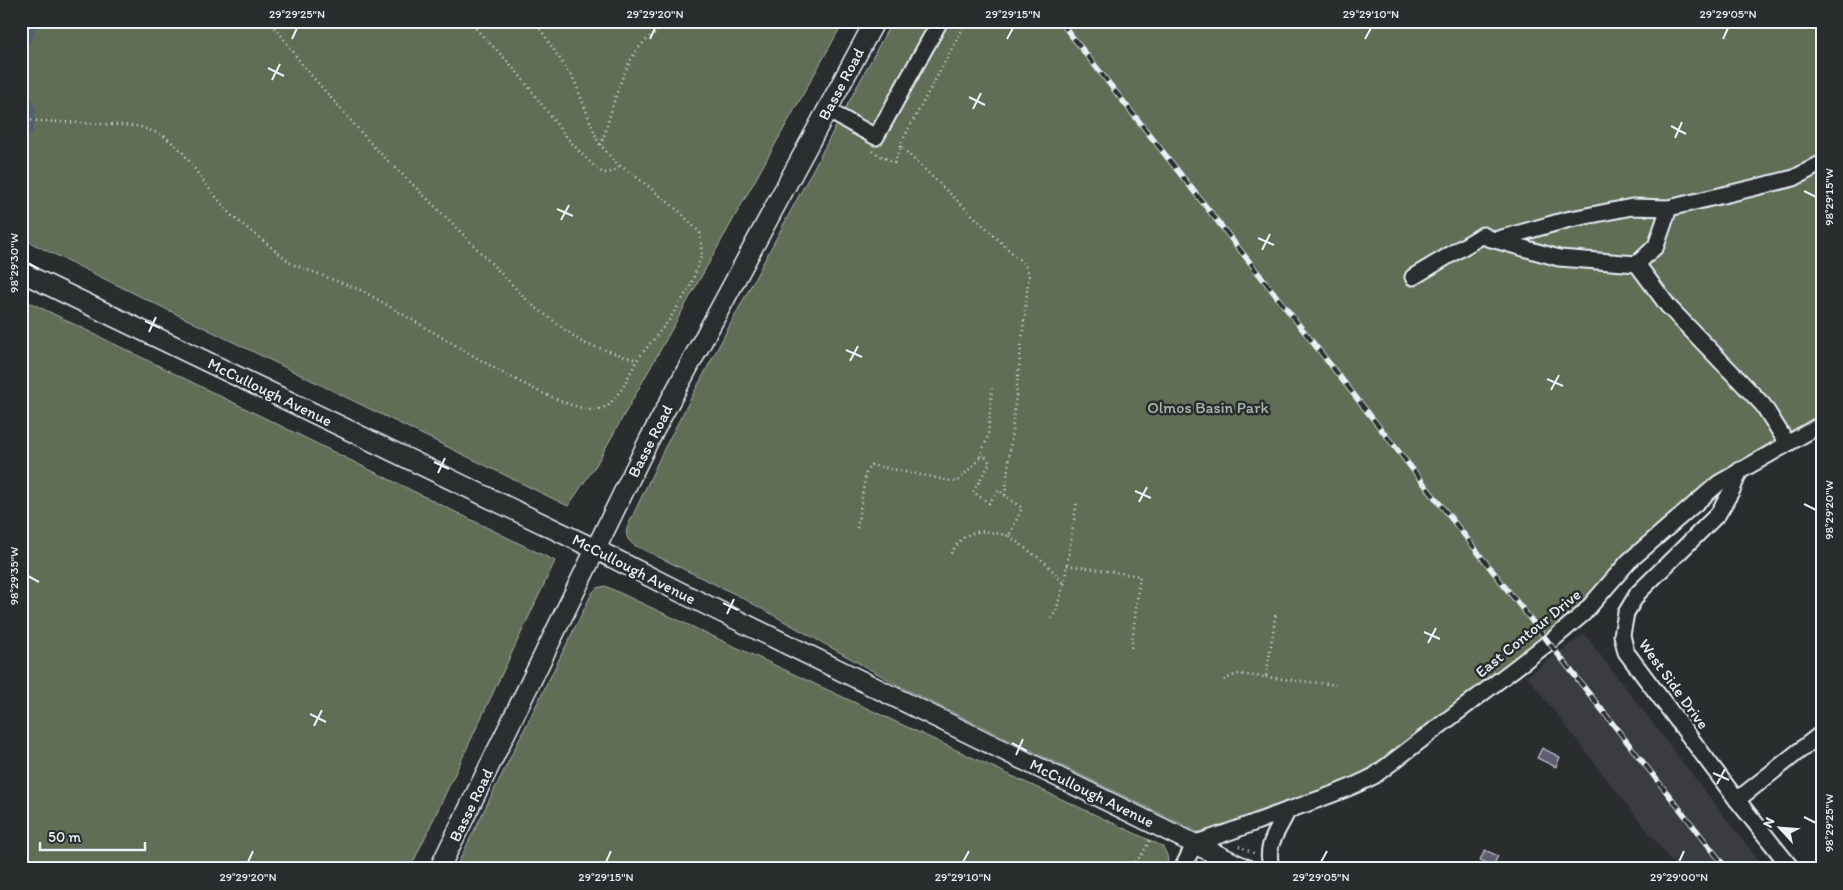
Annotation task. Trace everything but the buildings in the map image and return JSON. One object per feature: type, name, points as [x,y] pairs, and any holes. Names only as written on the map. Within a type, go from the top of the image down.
[{"type":"main road","name":"Basse Road","points":[[439,869],[649,440],[875,21]]},
{"type":"main road","name":"McCullough Avenue","points":[[29,275],[1195,843],[1252,862]]},
{"type":"street","points":[[827,110],[876,137],[940,21]]},
{"type":"street","points":[[1495,240],[1566,220],[1632,207],[1669,208],[1794,178],[1822,163]]},
{"type":"street","points":[[1413,277],[1483,235],[1559,258],[1637,264],[1656,246],[1669,208]]},
{"type":"street","points":[[1637,264],[1668,306],[1763,405],[1787,443]]},
{"type":"street","name":"East Contour Drive","points":[[1195,843],[1220,836],[1288,810],[1349,790],[1374,776],[1552,640],[1583,614],[1629,562],[1719,483],[1822,424]]},
{"type":"street","name":"West Side Drive","points":[[1740,470],[1732,490],[1718,514],[1638,593],[1626,613],[1622,636],[1626,652],[1737,800],[1792,869]]},
{"type":"street","points":[[1737,800],[1822,733]]},
{"type":"street","points":[[1272,869],[1269,848],[1288,810]]},
{"type":"street","points":[[1182,869],[1195,843]]},
{"type":"path","points":[[267,21],[278,31],[304,67],[374,147],[532,304],[583,344],[638,360]]},
{"type":"path","points":[[469,21],[514,69],[591,164],[603,173],[612,172],[620,165]]},
{"type":"path","points":[[21,120],[138,126],[163,134],[182,151],[206,185],[232,216],[292,264],[363,290],[502,372],[542,393],[568,404],[594,411],[608,406],[622,389],[638,360],[669,320],[690,288],[702,255],[700,234],[680,212],[620,165],[601,145],[587,117],[575,82],[536,21]]},
{"type":"path","points":[[601,145],[627,66],[638,49],[649,37],[670,21]]},
{"type":"path","points":[[870,150],[894,163],[902,147],[901,143],[967,21]]},
{"type":"path","points":[[902,147],[1025,265],[1029,274],[1005,496]]},
{"type":"path","points":[[980,459],[988,436],[992,388]]},
{"type":"path","points":[[857,528],[866,472],[871,464],[958,482],[984,454],[990,463],[973,492],[989,503],[999,490],[1022,508],[1009,536]]},
{"type":"path","points":[[1049,622],[1056,611],[1064,584],[1078,501]]},
{"type":"path","points":[[950,555],[957,543],[972,532],[991,531],[1009,536],[1047,564],[1064,584]]},
{"type":"path","points":[[1067,565],[1140,576],[1131,650]]},
{"type":"path","points":[[1266,678],[1276,613]]},
{"type":"path","points":[[1224,680],[1236,674],[1336,685]]},
{"type":"path","points":[[1128,869],[1141,856],[1150,838]]},
{"type":"path","points":[[1239,846],[1252,862]]},
{"type":"shaded area","points":[[1584,634],[1765,869],[1677,869],[1527,676]]},
{"type":"green space","points":[[21,21],[844,21],[596,465],[568,506],[21,238]]},
{"type":"green space","name":"Olmos Basin Park","points":[[892,21],[1822,21],[1822,414],[1783,435],[1714,477],[1629,555],[1582,608],[1359,776],[1337,787],[1202,834],[905,689],[739,596],[635,546],[628,539],[627,528],[665,447]]},
{"type":"green space","points":[[21,298],[555,561],[410,869],[21,869]]},
{"type":"green space","points":[[605,586],[1162,846],[1167,857],[1166,869],[455,869],[592,593],[597,588]]},
{"type":"waterway","points":[[21,33],[23,21]]},
{"type":"waterway","points":[[21,105],[23,111],[21,127]]},
{"type":"railway","points":[[1060,21],[1727,869]]}]
